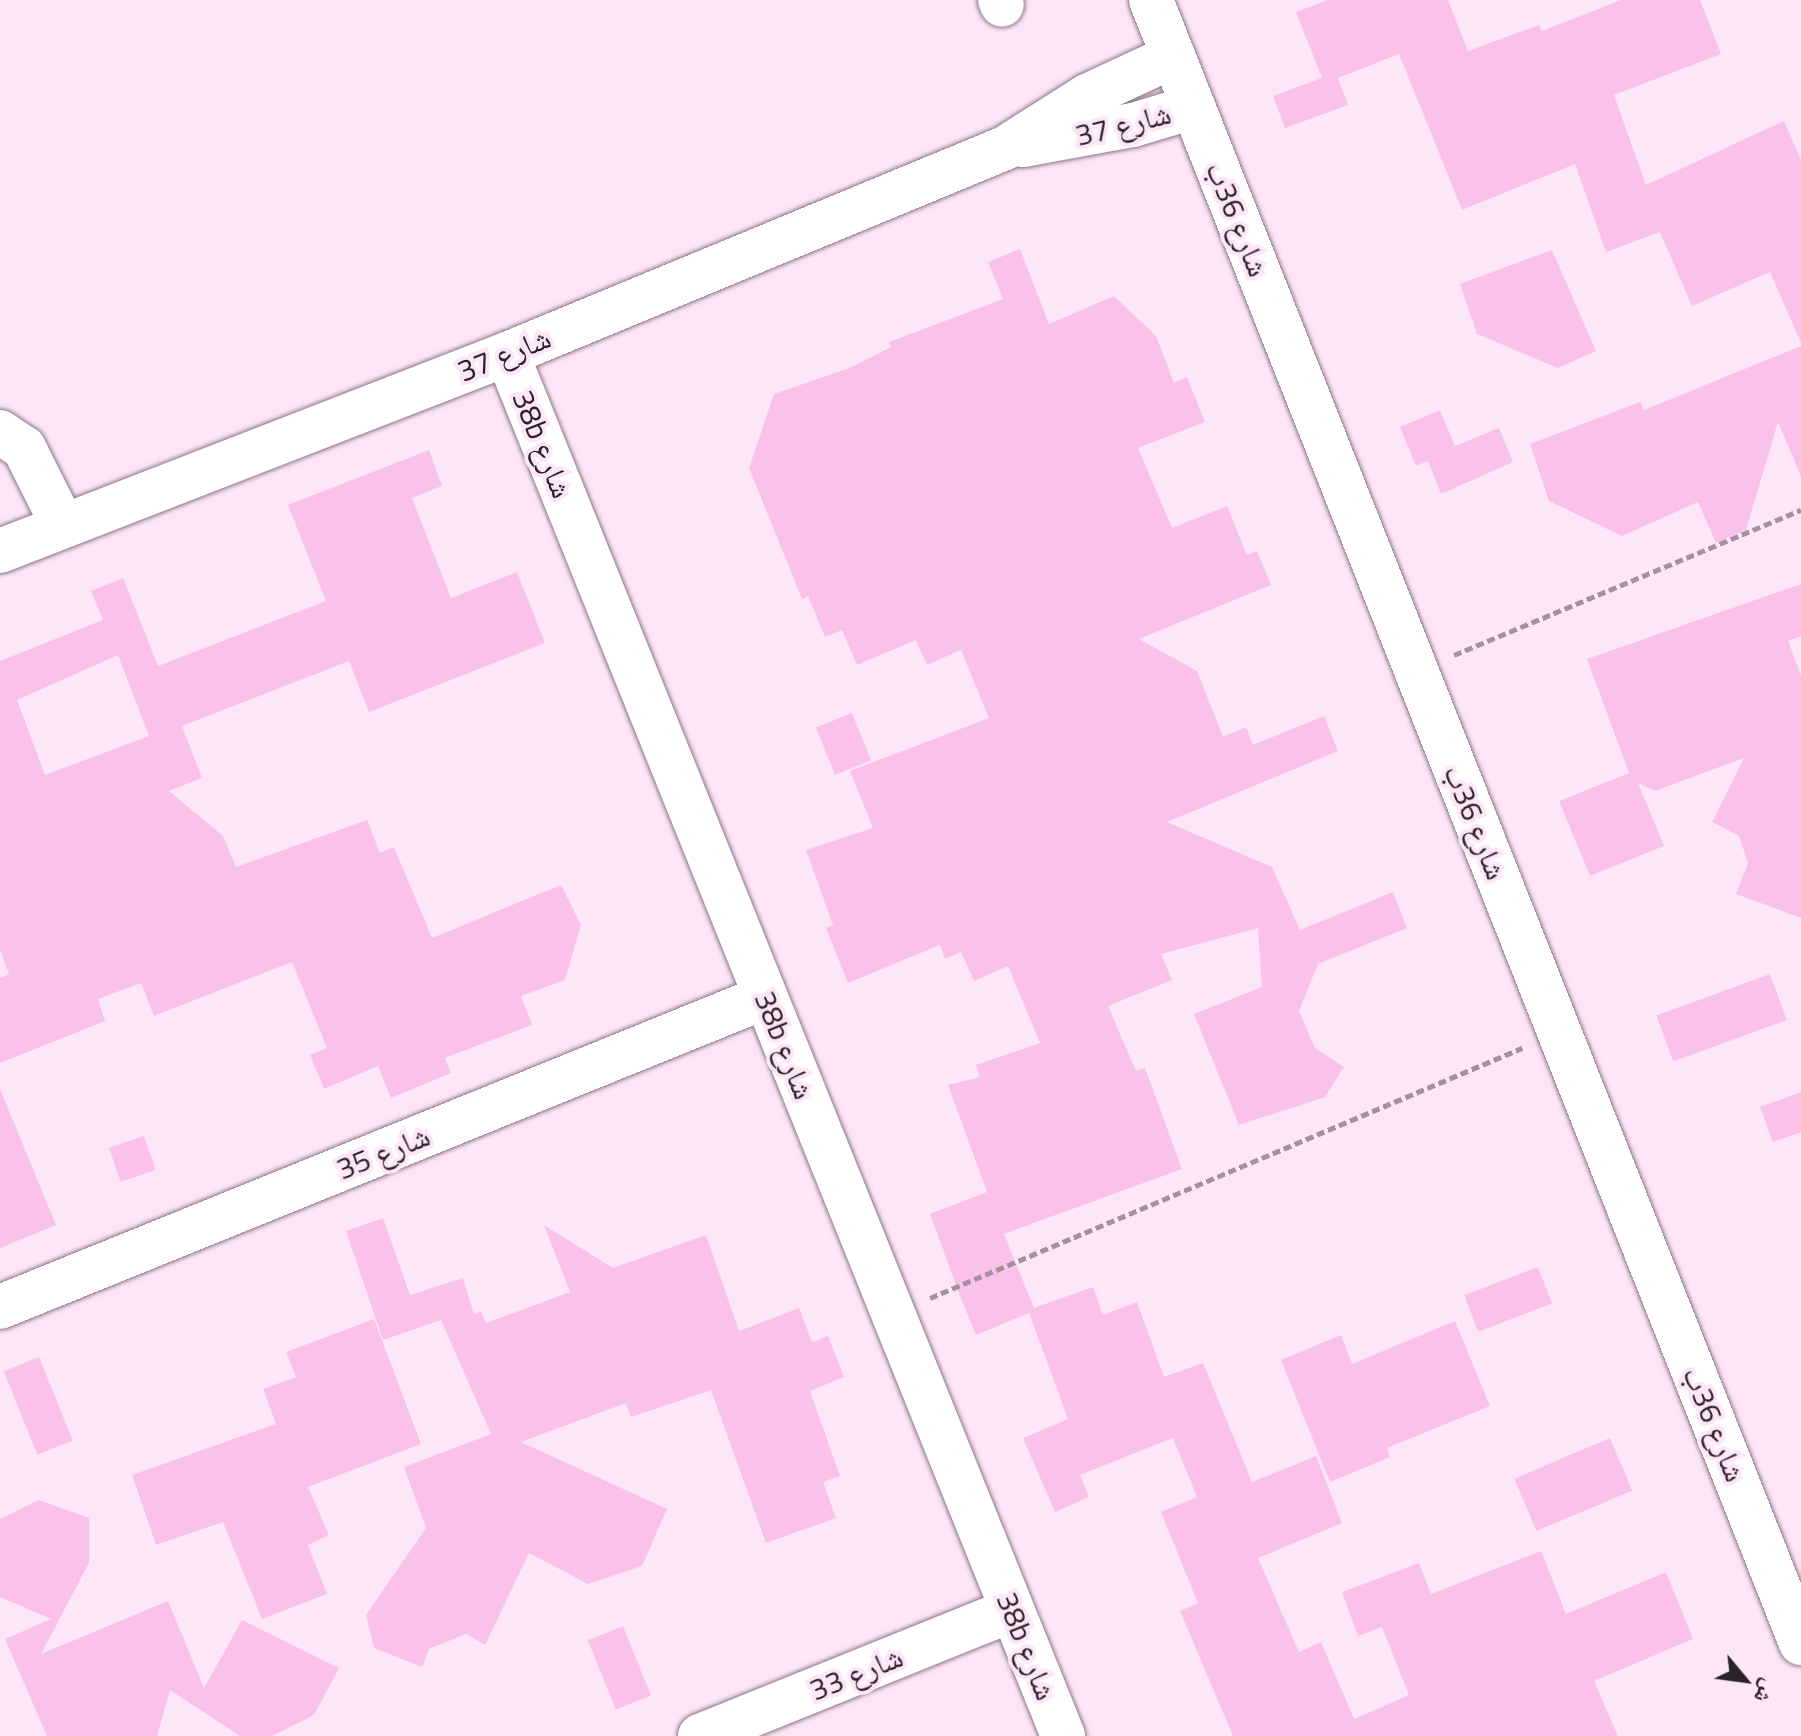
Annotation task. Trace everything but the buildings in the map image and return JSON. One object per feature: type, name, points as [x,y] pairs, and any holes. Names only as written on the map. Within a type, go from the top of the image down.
[{"type":"street","name":"شارع 36ب","points":[[1151,0],[1801,1643]]},
{"type":"street","name":"شارع 37","points":[[0,551],[507,354],[1005,148],[1087,96],[1173,56]]},
{"type":"street","name":"شارع 37","points":[[1005,148],[1133,125],[1193,107]]},
{"type":"street","name":"38b شارع","points":[[507,354],[1063,1736]]},
{"type":"street","points":[[0,432],[24,448],[63,526]]},
{"type":"street","name":"شارع 35","points":[[0,1307],[765,997]]},
{"type":"street","name":"شارع 33","points":[[700,1736],[1012,1610]]},
{"type":"path","points":[[1416,671],[1801,510]]},
{"type":"path","points":[[893,1313],[1559,1032]]}]
